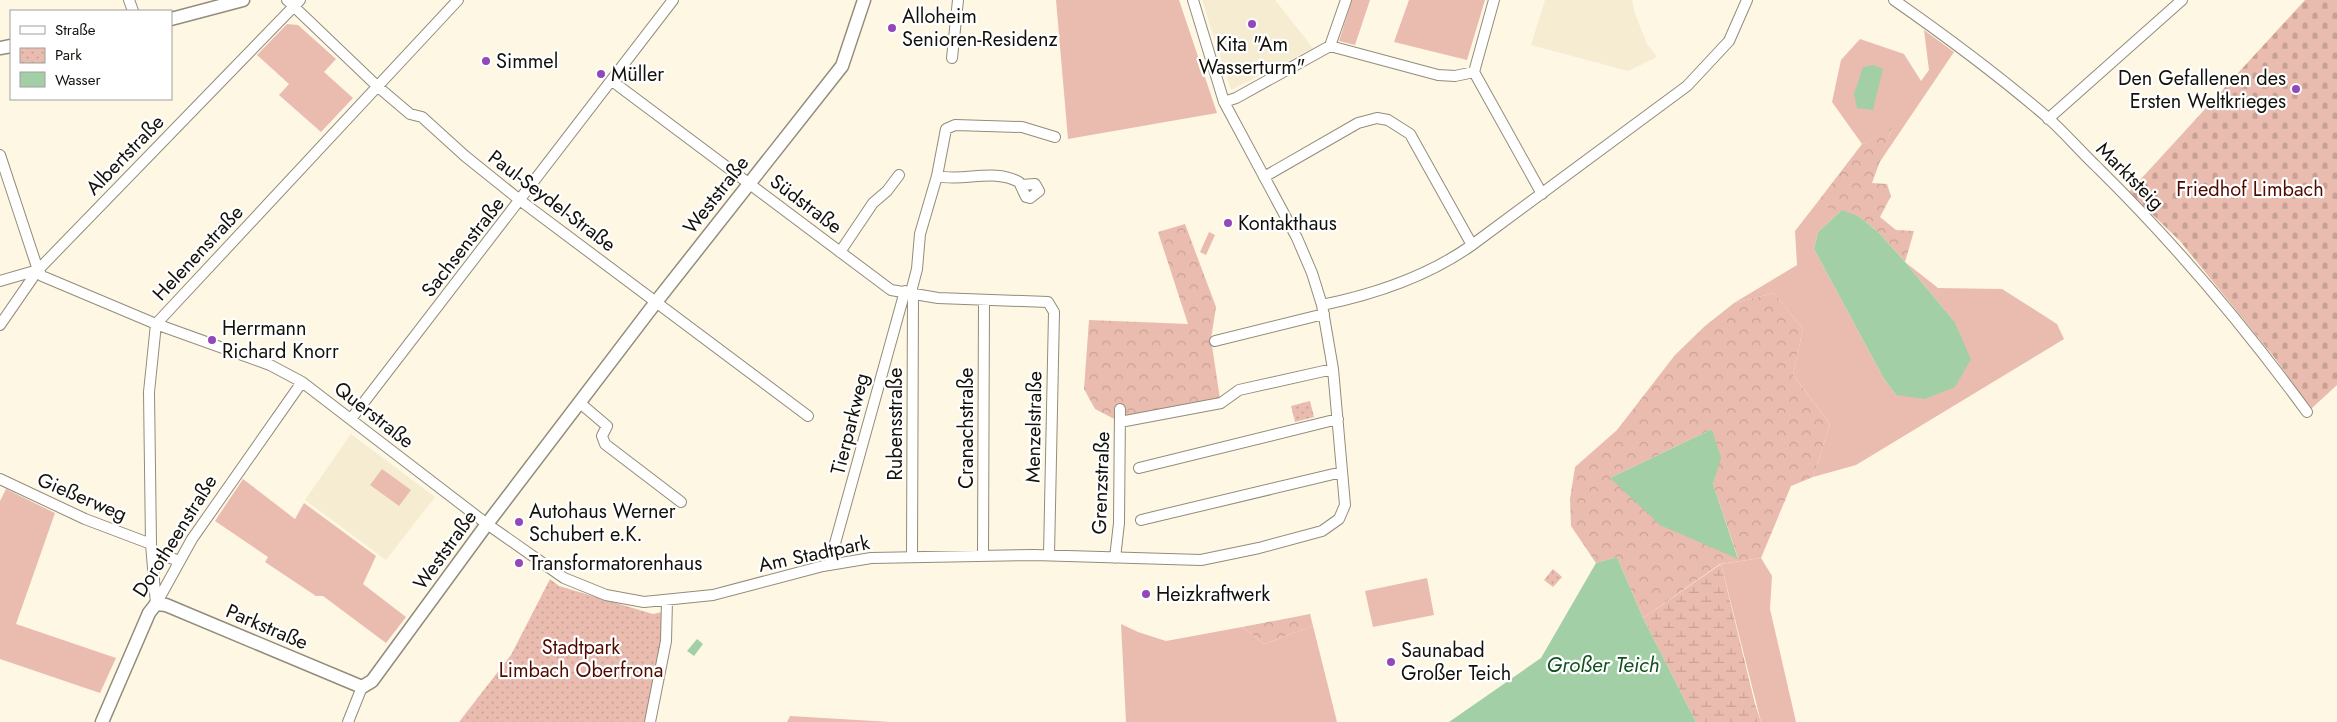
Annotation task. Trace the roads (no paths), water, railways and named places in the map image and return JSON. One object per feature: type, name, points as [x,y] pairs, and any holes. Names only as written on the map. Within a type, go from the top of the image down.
[{"type":"main road","points":[[172,19],[243,0]]},
{"type":"main road","name":"Weststraße","points":[[362,687],[372,681],[487,524],[656,302],[842,66],[864,0]]},
{"type":"main road","name":"Parkstraße","points":[[156,604],[166,605],[362,687]]},
{"type":"main road","name":"Dorotheenstraße","points":[[102,722],[149,613],[156,604]]},
{"type":"street","name":"Helenenstraße","points":[[156,604],[151,547],[149,392],[156,324],[458,0]]},
{"type":"street","name":"Sachsenstraße","points":[[351,418],[521,200],[673,0]]},
{"type":"street","points":[[952,58],[958,0]]},
{"type":"street","name":"Am Stadtpark","points":[[487,524],[564,578],[606,595],[644,602],[713,595],[829,565],[871,558],[1049,555],[1201,560],[1259,548],[1322,531],[1333,525],[1343,513],[1345,505],[1333,369],[1323,310],[1312,273],[1296,238],[1224,102],[1193,0]]},
{"type":"street","points":[[1224,102],[1236,98],[1330,46],[1346,0]]},
{"type":"street","points":[[1494,0],[1474,72],[1542,194]]},
{"type":"street","points":[[1215,341],[1323,310],[1400,283],[1449,261],[1679,92],[1700,74],[1729,40],[1747,0]]},
{"type":"street","name":"Marktsteig","points":[[1894,0],[1957,44],[2048,119],[2174,245],[2223,302],[2307,412]]},
{"type":"street","points":[[2048,119],[2182,0]]},
{"type":"street","name":"Paul-Seydel-Straße","points":[[294,2],[377,86],[410,114],[422,118],[465,156],[521,200],[808,416]]},
{"type":"street","name":"Albertstraße","points":[[0,325],[38,270],[294,2]]},
{"type":"street","points":[[1330,46],[1438,75],[1455,76],[1474,72]]},
{"type":"street","name":"Südstraße","points":[[612,81],[891,290],[938,298],[1048,302]]},
{"type":"street","points":[[1264,178],[1358,123],[1377,118],[1388,120],[1410,134],[1472,245]]},
{"type":"street","points":[[909,292],[917,269],[920,234],[937,176],[946,130],[955,125],[1022,128],[1055,137]]},
{"type":"street","points":[[0,155],[38,270],[0,281]]},
{"type":"street","points":[[840,252],[873,203],[887,191],[899,175]]},
{"type":"street","points":[[937,176],[957,179],[1000,176],[1011,178],[1021,185]]},
{"type":"street","name":"Querstraße","points":[[38,270],[42,276],[156,324],[270,365],[302,382],[487,524]]},
{"type":"street","name":"Rubensstraße","points":[[909,292],[912,557]]},
{"type":"street","name":"Tierparkweg","points":[[829,565],[909,292]]},
{"type":"street","name":"Cranachstraße","points":[[983,555],[984,300]]},
{"type":"street","name":"Menzelstraße","points":[[1048,302],[1054,312],[1049,555]]},
{"type":"street","points":[[1120,422],[1221,403],[1239,390],[1333,369]]},
{"type":"street","name":"Dorotheenstraße","points":[[156,604],[179,561],[228,484],[302,382]]},
{"type":"street","points":[[580,403],[607,426],[602,436],[605,444],[681,502]]},
{"type":"street","name":"Grenzstraße","points":[[1115,558],[1119,523],[1120,409]]},
{"type":"street","points":[[1139,468],[1338,420]]},
{"type":"street","points":[[1141,520],[1342,472]]},
{"type":"street","name":"Gießerweg","points":[[0,479],[179,561]]},
{"type":"street","points":[[650,722],[666,641],[667,600]]},
{"type":"street","name":"Weststraße","points":[[348,722],[362,687]]},
{"type":"water","points":[[1873,65],[1883,69],[1873,110],[1857,108],[1854,94],[1863,67]]},
{"type":"water","points":[[1842,210],[1860,217],[1880,234],[1954,321],[1971,359],[1955,387],[1925,399],[1896,395],[1884,379],[1814,249],[1818,232]]},
{"type":"water","points":[[1712,429],[1721,458],[1713,484],[1738,559],[1660,525],[1610,478]]},
{"type":"water","name":"Großer Teich","points":[[1617,557],[1643,618],[1696,722],[1449,722],[1541,658],[1596,563]]},
{"type":"water","points":[[697,639],[703,644],[694,656],[687,651]]},
{"type":"place","name":"Kita \"Am Wasserturm\"","points":[[1252,24]]},
{"type":"place","name":"Alloheim Senioren-Residenz","points":[[892,28]]},
{"type":"place","name":"Simmel","points":[[486,61]]},
{"type":"place","name":"Müller","points":[[601,74]]},
{"type":"place","name":"Den Gefallenen des Ersten Weltkrieges","points":[[2296,89]]},
{"type":"place","name":"Kontakthaus","points":[[1228,223]]},
{"type":"place","name":"Herrmann Richard Knorr","points":[[212,340]]},
{"type":"place","name":"Autohaus Werner Schubert e.K.","points":[[519,522]]},
{"type":"place","name":"Transformatorenhaus","points":[[519,563]]},
{"type":"place","name":"Heizkraftwerk","points":[[1146,594]]},
{"type":"place","name":"Saunabad Großer Teich","points":[[1391,662]]},
{"type":"park label","name":"Friedhof Limbach","points":[[2250,189]]},
{"type":"park label","name":"Stadtpark Limbach Oberfrona","points":[[581,658]]}]
